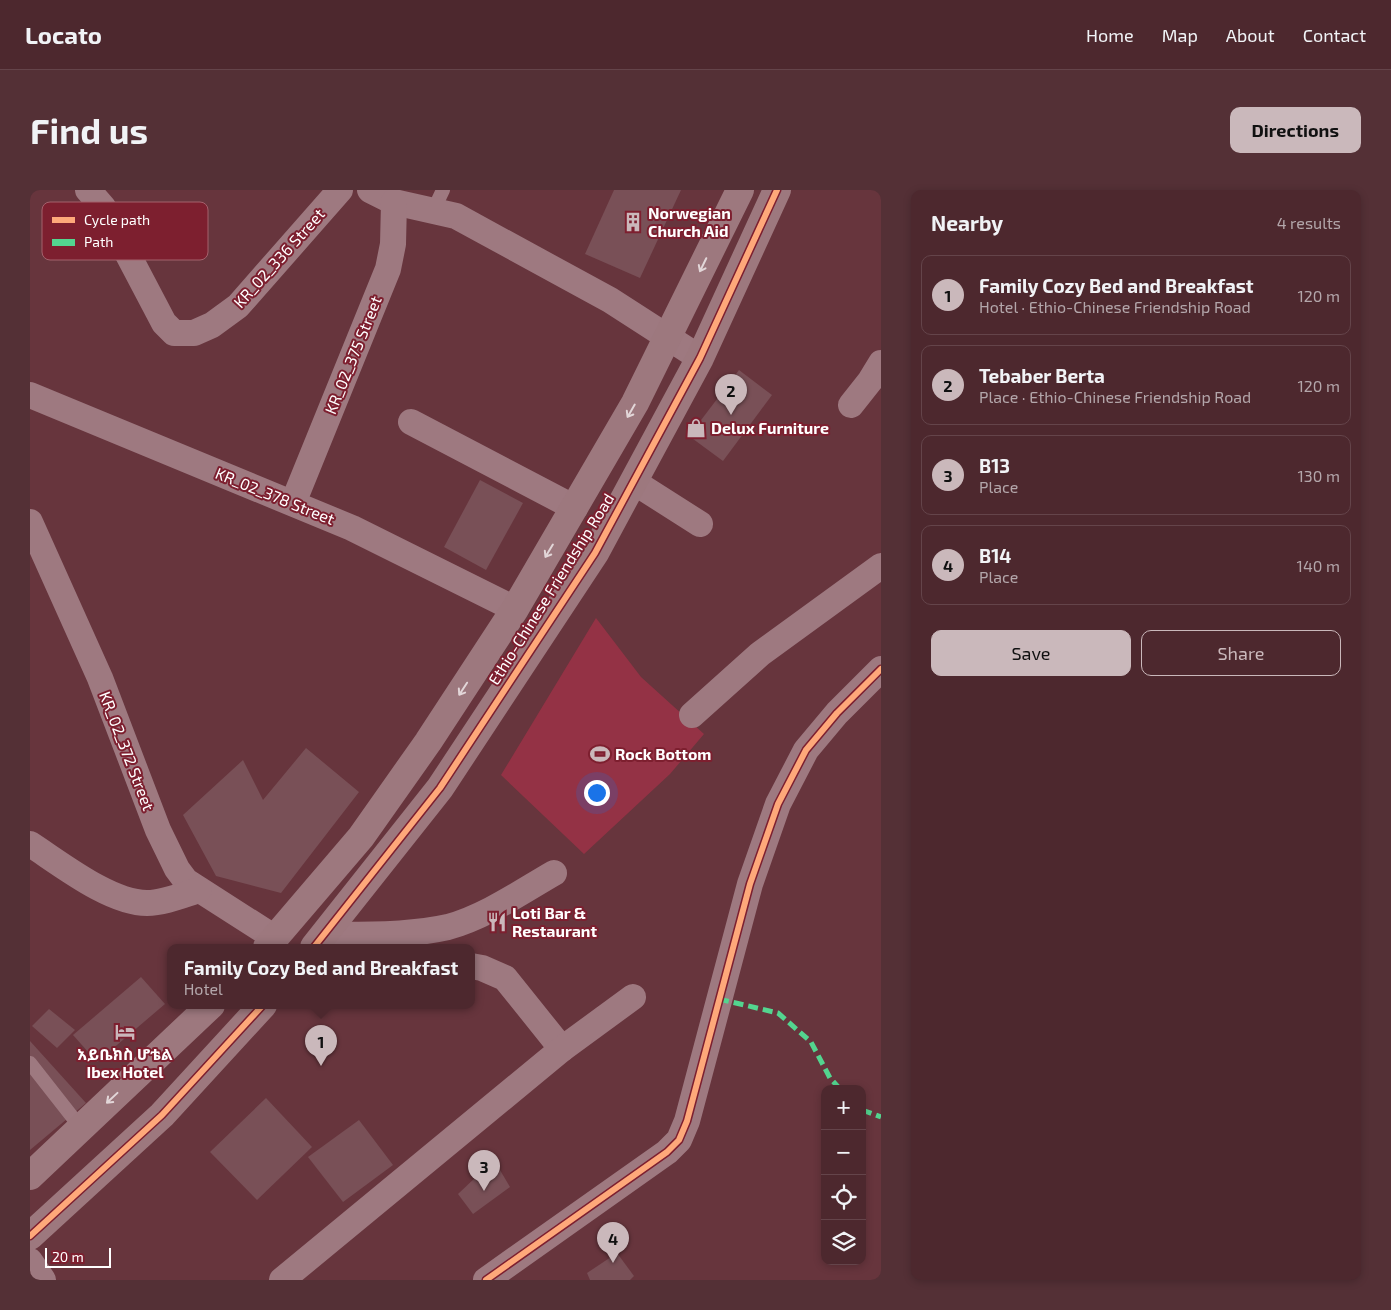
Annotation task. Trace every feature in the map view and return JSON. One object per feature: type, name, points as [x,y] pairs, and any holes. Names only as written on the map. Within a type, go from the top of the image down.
[{"type":"main road","name":"Ethio-Chinese Friendship Road","points":[[271,943],[361,837],[428,742],[515,609],[635,403],[740,190]]},
{"type":"main road","name":"Ethio-Chinese Friendship Road","points":[[319,941],[440,788],[595,553],[700,358],[778,190]]},
{"type":"main road","points":[[30,1176],[207,1009]]},
{"type":"main road","points":[[30,1236],[162,1115],[259,1009]]},
{"type":"street","name":"KR_02_336 Street","points":[[88,190],[99,202]]},
{"type":"street","name":"KR_02_336 Street","points":[[131,260],[164,323],[174,333],[194,333],[212,325],[238,306],[340,190]]},
{"type":"street","points":[[370,190],[394,202],[439,200],[456,216],[610,300],[700,358]]},
{"type":"street","name":"KR_02_375 Street","points":[[293,503],[388,269],[393,244],[394,202]]},
{"type":"street","points":[[852,405],[870,382],[881,363]]},
{"type":"street","name":"KR_02_378 Street","points":[[34,390],[104,427],[352,528],[515,609]]},
{"type":"street","points":[[411,422],[575,508]]},
{"type":"street","points":[[634,482],[700,524]]},
{"type":"street","name":"KR_02_372 Street","points":[[30,522],[100,678],[158,830],[177,869],[186,881],[271,943]]},
{"type":"street","points":[[692,715],[760,654],[881,566]]},
{"type":"street","points":[[486,1280],[667,1152],[679,1140],[687,1121],[750,884],[778,804],[806,750],[836,713],[881,669]]},
{"type":"street","points":[[30,844],[65,867],[129,902],[148,903],[162,901],[200,890]]},
{"type":"street","points":[[319,941],[448,926],[482,913],[554,873]]},
{"type":"street","points":[[475,967],[505,978],[562,1049]]},
{"type":"street","points":[[282,1280],[562,1049],[633,997]]},
{"type":"street","points":[[30,1261],[43,1280]]},
{"type":"lane","points":[[30,1064],[81,1128]]},
{"type":"shaded area","name":"Rock Bottom","points":[[596,618],[641,677],[704,734],[670,774],[584,854],[501,775]]},
{"type":"building","name":"Norwegian Church Aid","points":[[614,190],[681,190],[640,278],[585,254]]},
{"type":"building","points":[[739,370],[772,395],[723,461],[689,436]]},
{"type":"building","points":[[480,480],[523,503],[486,570],[444,547]]},
{"type":"building","points":[[306,748],[359,792],[281,893],[216,876],[183,815],[243,760],[263,800]]},
{"type":"building","points":[[141,977],[165,1004],[97,1062],[73,1035]]},
{"type":"building","points":[[49,1009],[75,1030],[57,1048],[32,1026]]},
{"type":"building","points":[[30,1041],[86,1103],[30,1150]]},
{"type":"building","points":[[266,1098],[312,1147],[257,1200],[210,1152]]},
{"type":"building","points":[[359,1120],[393,1165],[343,1202],[308,1157]]},
{"type":"building","points":[[494,1160],[510,1187],[473,1214],[458,1194]]},
{"type":"building","points":[[617,1253],[634,1276],[630,1280],[590,1280],[587,1273]]},
{"type":"marked path","points":[[719,999],[778,1013],[811,1042],[830,1078],[836,1085]]},
{"type":"marked path","points":[[866,1111],[881,1117]]},
{"type":"cycle path","points":[[316,944],[440,788],[595,553],[700,358],[777,190]]},
{"type":"cycle path","points":[[486,1280],[667,1152],[679,1140],[687,1121],[750,884],[778,804],[806,750],[837,713],[881,669]]},
{"type":"cycle path","points":[[30,1236],[162,1115],[259,1009]]},
{"type":"place","name":"Norwegian Church Aid","points":[[633,222]]},
{"type":"place","name":"Tebaber Berta","points":[[731,415]]},
{"type":"place","name":"Delux Furniture","points":[[696,428]]},
{"type":"place","name":"Rock Bottom","points":[[600,754]]},
{"type":"place","name":"Loti Bar & Restaurant","points":[[497,922]]},
{"type":"place","name":"አይቤክስ ሆቴል Ibex Hotel","points":[[125,1032]]},
{"type":"place","name":"Family Cozy Bed and Breakfast","points":[[321,1066]]},
{"type":"place","name":"B13","points":[[484,1191]]},
{"type":"place","name":"B14","points":[[613,1263]]}]
